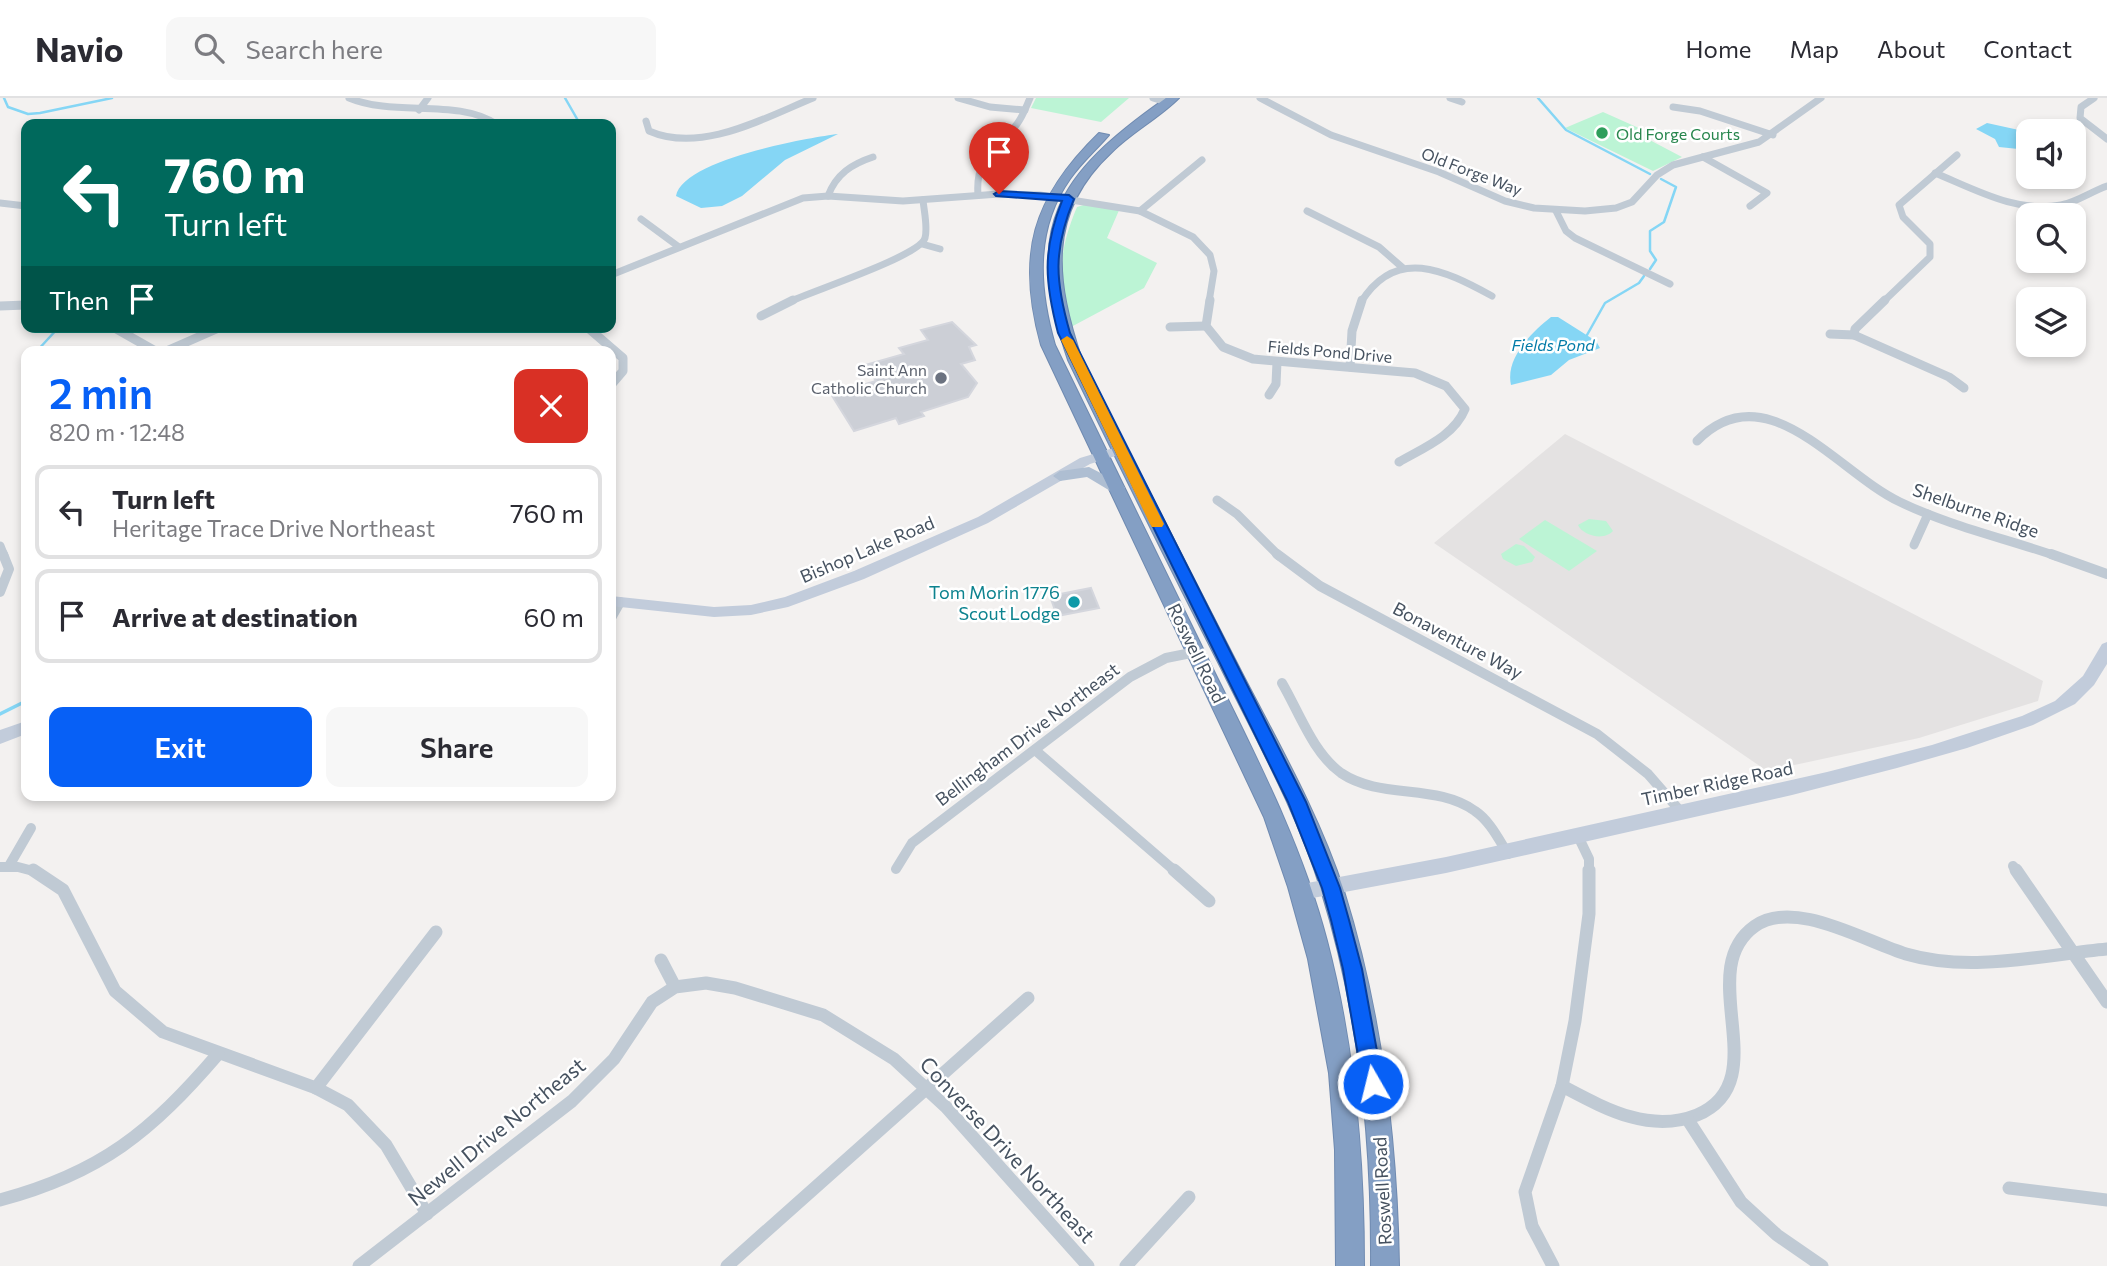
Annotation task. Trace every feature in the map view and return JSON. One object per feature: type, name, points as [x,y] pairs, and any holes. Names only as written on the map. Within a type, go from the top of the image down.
[{"type":"highway","name":"Roswell Road","points":[[1160,99],[1114,141],[1060,198],[1052,257],[1056,309],[1111,452],[1297,802],[1331,888],[1353,969],[1376,1107],[1384,1192],[1385,1266]]},
{"type":"highway","name":"Roswell Road","points":[[1111,452],[1117,488],[1275,817],[1302,892],[1321,960],[1338,1057],[1349,1169],[1350,1266]]},
{"type":"main road","points":[[1060,476],[1089,472],[1117,488]]},
{"type":"street","points":[[349,98],[376,108],[472,111],[492,119]]},
{"type":"street","points":[[419,110],[428,98]]},
{"type":"street","points":[[646,121],[649,131],[662,137],[705,136],[813,98]]},
{"type":"street","points":[[958,98],[990,107],[1025,110]]},
{"type":"street","points":[[978,195],[975,177],[979,167],[991,149],[1019,122],[1030,98]]},
{"type":"street","name":"Old Forge Way","points":[[1260,98],[1357,145],[1440,172],[1505,201],[1556,211],[1598,211],[1623,206],[1639,197],[1663,170],[1759,142],[1773,135],[1820,98]]},
{"type":"street","points":[[1450,98],[1462,102]]},
{"type":"street","points":[[2094,98],[2081,107],[2080,118],[2107,139]]},
{"type":"street","points":[[1672,107],[1699,111],[1773,135]]},
{"type":"street","points":[[1854,335],[1855,329],[1930,257],[1930,244],[1903,217],[1899,205],[1956,155]]},
{"type":"street","points":[[1703,157],[1767,193],[1750,206]]},
{"type":"street","points":[[828,196],[838,176],[854,164],[873,158]]},
{"type":"street","points":[[1140,211],[1202,160]]},
{"type":"street","points":[[1935,173],[2005,199],[2038,206],[2066,204],[2107,186]]},
{"type":"street","points":[[616,273],[793,200],[828,196],[889,201],[978,195],[1060,198],[1140,211],[1193,237],[1210,255],[1214,271],[1206,326],[1170,327]]},
{"type":"street","points":[[761,316],[814,290],[895,260],[922,244],[928,225],[923,200]]},
{"type":"street","points":[[0,203],[21,205]]},
{"type":"street","points":[[1307,211],[1379,247],[1402,268]]},
{"type":"street","points":[[1556,211],[1569,235],[1670,284]]},
{"type":"street","points":[[641,219],[679,247]]},
{"type":"street","points":[[922,244],[940,249]]},
{"type":"street","points":[[1350,367],[1350,331],[1368,285],[1385,273],[1402,268],[1440,271],[1461,277],[1492,296]]},
{"type":"street","points":[[0,306],[21,304]]},
{"type":"street","name":"Fields Pond Drive","points":[[1206,326],[1209,333],[1225,348],[1248,357],[1424,375],[1444,384],[1462,403],[1464,415],[1455,427],[1399,462]]},
{"type":"street","points":[[124,333],[147,346]]},
{"type":"street","points":[[178,346],[207,333]]},
{"type":"street","points":[[594,333],[609,346]]},
{"type":"street","points":[[1830,334],[1854,335],[1949,377],[1964,388]]},
{"type":"street","points":[[616,352],[623,358],[623,371],[616,379]]},
{"type":"street","points":[[1269,395],[1276,384],[1277,362]]},
{"type":"street","name":"Shelburne Ridge","points":[[1697,441],[1711,426],[1724,419],[1757,417],[1780,422],[1818,442],[1868,484],[1928,514],[2061,555],[2107,574]]},
{"type":"street","name":"Bishop Lake Road","points":[[616,601],[714,612],[751,610],[788,602],[859,576],[983,520],[1060,476],[1111,452]]},
{"type":"street","name":"Bonaventure Way","points":[[1217,500],[1237,514],[1279,556],[1320,586],[1597,734],[1648,774],[1681,812]]},
{"type":"street","points":[[1914,545],[1928,514]]},
{"type":"street","points":[[0,546],[9,569],[0,593]]},
{"type":"street","name":"Timber Ridge Road","points":[[1302,892],[1508,854],[1842,777],[1925,754],[2022,722],[2061,705],[2081,690],[2107,648]]},
{"type":"street","name":"Bellingham Drive Northeast","points":[[896,869],[912,843],[1146,666],[1196,652]]},
{"type":"street","points":[[1282,683],[1326,758],[1338,771],[1363,784],[1464,805],[1483,818],[1508,854]]},
{"type":"street","points":[[0,737],[21,729]]},
{"type":"street","points":[[1035,750],[1209,901]]},
{"type":"street","points":[[30,828],[4,866],[33,869],[50,878],[63,890],[115,991],[163,1032],[316,1088],[348,1105],[372,1128],[427,1214]]},
{"type":"street","points":[[1553,1266],[1532,1226],[1525,1192],[1562,1086],[1575,1021],[1589,914],[1589,859],[1578,836]]},
{"type":"street","points":[[2013,866],[2075,951],[2107,1002]]},
{"type":"street","points":[[1562,1086],[1628,1117],[1671,1123],[1688,1120],[1712,1108],[1730,1081],[1735,1062],[1729,965],[1734,947],[1742,935],[1757,924],[1775,919],[1806,920],[1900,953],[1946,962],[2107,949]]},
{"type":"street","points":[[316,1088],[436,932]]},
{"type":"street","points":[[661,960],[675,987]]},
{"type":"street","name":"Newell Drive Northeast","points":[[359,1266],[572,1101],[614,1059],[652,1002],[675,987],[706,982]]},
{"type":"street","name":"Converse Drive Northeast","points":[[706,982],[823,1015],[876,1046],[926,1088],[1088,1266]]},
{"type":"street","points":[[727,1266],[1028,998]]},
{"type":"street","points":[[0,1200],[55,1184],[114,1154],[139,1137],[180,1100],[218,1054]]},
{"type":"street","points":[[1688,1120],[1741,1202],[1777,1235],[1822,1266]]},
{"type":"street","points":[[2009,1188],[2107,1200]]},
{"type":"street","points":[[1126,1266],[1189,1197]]},
{"type":"shaded area","points":[[1565,434],[2043,681],[2038,701],[1919,738],[1767,771],[1434,543]]},
{"type":"green space","points":[[1036,98],[1129,98],[1101,122],[1031,108]]},
{"type":"green space","points":[[1603,112],[1650,133],[1644,137],[1682,157],[1653,171],[1565,128]]},
{"type":"green space","points":[[1087,204],[1120,208],[1107,238],[1157,263],[1144,288],[1071,327],[1062,280],[1063,253],[1077,207]]},
{"type":"green space","points":[[1589,519],[1606,521],[1613,531],[1604,536],[1584,532],[1578,525]]},
{"type":"green space","points":[[1545,520],[1597,551],[1569,571],[1519,539]]},
{"type":"green space","points":[[1516,544],[1524,546],[1535,557],[1532,562],[1516,566],[1503,559],[1501,554]]},
{"type":"water","points":[[1987,123],[2016,129],[2016,149],[1999,147],[1995,139],[1976,129]]},
{"type":"water","points":[[838,134],[785,160],[742,196],[722,206],[701,208],[676,196],[683,183],[721,162],[774,146]]},
{"type":"water","name":"Fields Pond","points":[[1551,317],[1558,317],[1596,341],[1600,348],[1569,360],[1551,375],[1511,385],[1510,375],[1516,356],[1528,338]]},
{"type":"building","name":"Saint Ann Catholic Church","points":[[952,322],[976,345],[969,347],[975,360],[961,364],[977,383],[968,397],[921,412],[924,416],[899,424],[896,418],[854,431],[831,394],[876,381],[865,365],[904,354],[899,348],[928,340],[921,330]]},
{"type":"building","name":"Tom Morin 1776 Scout Lodge","points":[[1091,588],[1099,608],[1057,616],[1050,596]]},
{"type":"waterway","points":[[4,98],[8,107],[28,114],[112,98]]},
{"type":"waterway","points":[[565,98],[577,119]]},
{"type":"waterway","points":[[1538,98],[1566,130],[1650,174]]},
{"type":"waterway","points":[[1650,269],[1656,260],[1650,251],[1650,231],[1664,222],[1676,187],[1661,179]]},
{"type":"waterway","points":[[1587,335],[1605,303],[1639,283],[1644,276]]},
{"type":"waterway","points":[[42,346],[53,333]]},
{"type":"waterway","points":[[0,714],[21,704]]},
{"type":"slow traffic","points":[[1067,340],[1157,524]]},
{"type":"place","name":"Old Forge Courts","points":[[1602,133]]},
{"type":"place","name":"Saint Ann Catholic Church","points":[[941,378]]},
{"type":"place","name":"Tom Morin 1776 Scout Lodge","points":[[1074,602]]},
{"type":"route","points":[[999,194],[1069,199],[1058,226],[1051,275],[1056,309],[1064,333],[1114,439],[1297,802],[1331,888],[1340,920],[1353,969],[1373,1084]]}]
